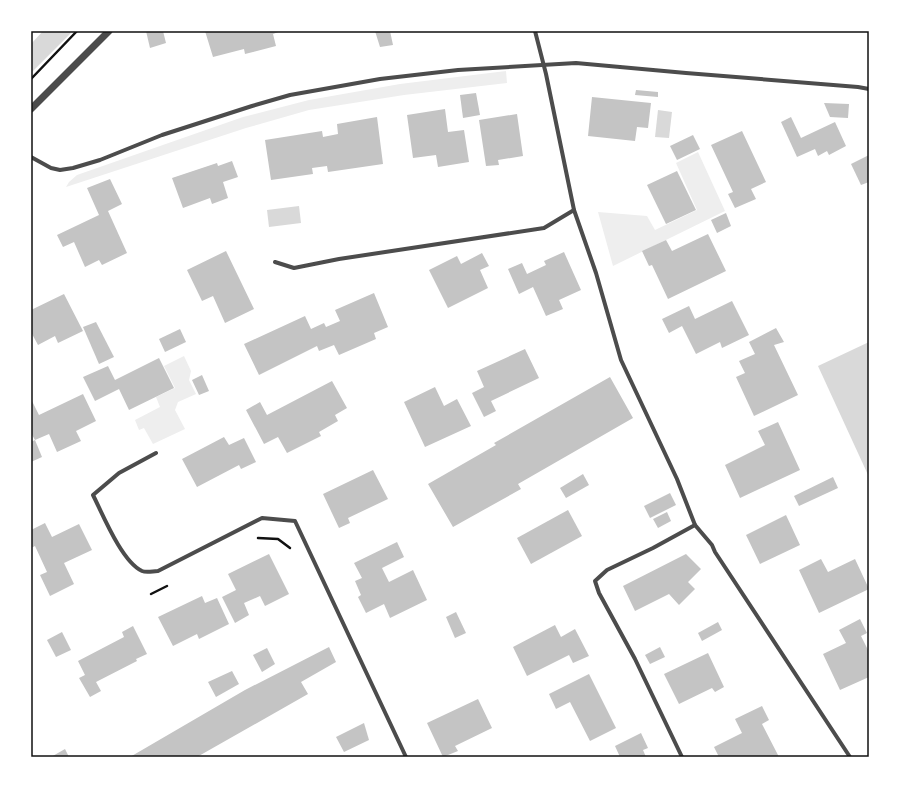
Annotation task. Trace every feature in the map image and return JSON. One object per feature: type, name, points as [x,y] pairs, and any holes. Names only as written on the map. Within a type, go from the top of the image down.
[{"type":"street","points":[[31,109],[108,31]]},
{"type":"street","points":[[534,31],[544,64],[574,210],[596,273],[621,360],[677,479],[695,525],[712,545],[719,559],[850,757]]},
{"type":"street","points":[[31,158],[51,168],[60,170],[72,168],[100,160],[162,135],[290,95],[380,79],[458,70],[576,62],[869,89]]},
{"type":"street","points":[[275,262],[294,268],[340,259],[544,228],[574,210]]},
{"type":"street","points":[[156,453],[119,472],[92,495],[124,555],[135,567],[144,572],[158,571],[262,518],[295,521],[406,757]]},
{"type":"street","points":[[682,757],[635,659],[599,594],[595,581],[607,570],[653,548],[695,525]]},
{"type":"path","points":[[31,79],[77,31]]},
{"type":"path","points":[[252,541],[259,538],[278,539],[291,548]]},
{"type":"path","points":[[151,594],[171,584]]},
{"type":"shaded area","points":[[43,31],[69,31],[71,33],[31,73],[31,44]]},
{"type":"shaded area","points":[[506,71],[507,83],[404,95],[309,110],[246,128],[66,187],[77,175],[243,117],[309,100],[400,84]]},
{"type":"shaded area","points":[[658,110],[672,112],[669,138],[655,137]]},
{"type":"shaded area","points":[[698,152],[725,211],[613,266],[598,212],[647,216],[655,230],[697,210],[676,163]]},
{"type":"shaded area","points":[[299,206],[301,223],[269,227],[267,210]]},
{"type":"shaded area","points":[[869,342],[869,477],[818,366]]},
{"type":"shaded area","points":[[184,356],[191,371],[189,380],[196,394],[178,402],[175,410],[185,429],[153,444],[144,428],[139,430],[135,420],[160,407],[156,397],[175,388],[164,366]]},
{"type":"building","points":[[146,31],[163,31],[166,43],[150,48]]},
{"type":"building","points":[[205,31],[281,31],[273,34],[276,46],[245,54],[244,49],[213,57]]},
{"type":"building","points":[[375,31],[390,31],[393,45],[380,47]]},
{"type":"building","points":[[636,90],[658,92],[658,97],[635,95]]},
{"type":"building","points":[[476,93],[480,115],[463,118],[460,95]]},
{"type":"building","points":[[592,97],[651,103],[648,128],[637,127],[635,141],[588,136]]},
{"type":"building","points":[[824,103],[849,104],[848,118],[830,117]]},
{"type":"building","points":[[445,109],[448,132],[464,130],[469,162],[438,167],[436,155],[413,158],[407,115]]},
{"type":"building","points":[[517,114],[523,156],[498,160],[499,165],[486,166],[479,120]]},
{"type":"building","points":[[377,117],[383,164],[328,172],[327,166],[312,168],[313,174],[271,180],[265,140],[322,131],[323,137],[338,134],[337,124]]},
{"type":"building","points":[[791,117],[801,138],[835,122],[846,146],[829,155],[827,151],[818,156],[815,149],[797,157],[781,122]]},
{"type":"building","points":[[742,131],[766,182],[751,189],[756,199],[735,208],[728,194],[733,192],[711,145]]},
{"type":"building","points":[[693,135],[700,149],[677,160],[670,146]]},
{"type":"building","points":[[869,155],[869,182],[861,185],[851,164]]},
{"type":"building","points":[[232,161],[238,177],[223,182],[228,198],[212,204],[210,198],[183,208],[172,178],[217,163],[218,166]]},
{"type":"building","points":[[677,171],[696,210],[666,224],[647,185]]},
{"type":"building","points":[[110,179],[122,204],[108,211],[127,253],[102,265],[99,260],[85,267],[74,242],[63,247],[57,235],[99,215],[87,188]]},
{"type":"building","points":[[726,213],[731,226],[717,233],[711,220]]},
{"type":"building","points":[[708,234],[726,271],[668,299],[652,265],[649,266],[642,251],[666,240],[672,251]]},
{"type":"building","points":[[226,251],[254,309],[225,323],[213,296],[202,301],[187,270]]},
{"type":"building","points":[[564,252],[581,290],[559,300],[563,309],[546,316],[533,287],[519,294],[508,269],[522,263],[527,274],[546,265],[544,261]]},
{"type":"building","points":[[482,253],[489,266],[480,270],[488,288],[448,308],[429,270],[457,256],[461,264]]},
{"type":"building","points":[[374,293],[388,327],[374,333],[376,339],[339,355],[334,345],[319,351],[317,346],[259,375],[244,344],[305,316],[311,329],[324,323],[326,327],[340,321],[335,310]]},
{"type":"building","points":[[64,294],[83,331],[58,343],[55,336],[38,345],[31,332],[31,310]]},
{"type":"building","points":[[732,301],[749,335],[722,348],[720,342],[696,354],[682,326],[669,333],[662,319],[689,306],[695,319]]},
{"type":"building","points":[[96,322],[114,357],[99,364],[83,327]]},
{"type":"building","points":[[776,328],[784,342],[774,345],[798,395],[754,416],[736,377],[745,373],[739,361],[755,354],[749,342]]},
{"type":"building","points":[[180,329],[186,342],[165,352],[159,339]]},
{"type":"building","points":[[525,349],[539,378],[491,401],[496,411],[484,417],[472,393],[484,387],[477,371]]},
{"type":"building","points":[[159,358],[174,388],[129,410],[119,389],[95,401],[83,377],[108,366],[115,380]]},
{"type":"building","points":[[202,375],[209,391],[199,395],[192,380]]},
{"type":"building","points":[[610,377],[633,418],[518,484],[521,489],[453,527],[428,484],[496,445],[494,443]]},
{"type":"building","points":[[332,381],[347,408],[335,415],[338,421],[319,432],[321,436],[287,453],[278,437],[264,444],[246,410],[260,402],[267,415]]},
{"type":"building","points":[[435,387],[444,406],[457,399],[471,426],[425,447],[404,402]]},
{"type":"building","points":[[83,394],[96,421],[76,431],[81,441],[57,452],[49,434],[35,440],[31,433],[31,401],[39,415]]},
{"type":"building","points":[[778,422],[800,470],[740,498],[725,465],[765,445],[758,431]]},
{"type":"building","points":[[224,437],[229,445],[244,438],[256,462],[241,469],[239,465],[197,487],[182,459]]},
{"type":"building","points":[[35,440],[42,457],[31,462],[31,442]]},
{"type":"building","points":[[373,470],[388,499],[348,518],[350,523],[339,528],[323,494]]},
{"type":"building","points":[[583,474],[589,485],[566,498],[560,488]]},
{"type":"building","points":[[833,477],[838,488],[799,506],[794,496]]},
{"type":"building","points":[[670,493],[676,505],[650,518],[644,506]]},
{"type":"building","points":[[568,510],[582,536],[531,564],[517,538]]},
{"type":"building","points":[[667,512],[671,521],[658,528],[653,519]]},
{"type":"building","points":[[786,515],[800,545],[760,564],[746,535]]},
{"type":"building","points":[[45,523],[52,537],[79,524],[92,550],[64,563],[74,584],[50,596],[40,575],[47,572],[35,546],[31,548],[31,530]]},
{"type":"building","points":[[397,542],[404,557],[382,568],[389,582],[413,570],[427,600],[390,618],[384,604],[366,613],[358,597],[361,595],[355,581],[362,578],[354,563]]},
{"type":"building","points":[[269,554],[289,594],[265,606],[260,596],[244,603],[249,615],[235,623],[222,597],[236,590],[228,574]]},
{"type":"building","points":[[686,554],[701,569],[688,582],[695,589],[679,605],[669,594],[635,611],[623,586]]},
{"type":"building","points":[[821,559],[828,572],[855,559],[869,589],[819,613],[799,570]]},
{"type":"building","points":[[202,596],[205,603],[217,598],[229,624],[199,639],[197,634],[173,646],[158,617]]},
{"type":"building","points":[[456,612],[466,633],[455,638],[446,617]]},
{"type":"building","points":[[860,619],[867,633],[861,636],[869,652],[869,677],[840,690],[823,654],[846,643],[839,630]]},
{"type":"building","points":[[718,622],[722,630],[702,641],[698,633]]},
{"type":"building","points":[[555,625],[561,637],[575,629],[589,656],[573,663],[569,655],[527,676],[513,647]]},
{"type":"building","points":[[133,626],[147,654],[136,659],[137,661],[96,682],[101,691],[90,697],[79,678],[85,675],[78,661],[124,637],[122,632]]},
{"type":"building","points":[[62,632],[71,650],[56,657],[47,640]]},
{"type":"building","points":[[329,647],[336,662],[301,682],[308,694],[197,757],[130,757],[245,690]]},
{"type":"building","points":[[660,647],[665,657],[650,664],[645,655]]},
{"type":"building","points":[[267,648],[275,664],[262,672],[253,655]]},
{"type":"building","points":[[708,653],[724,687],[715,692],[712,688],[679,704],[664,674]]},
{"type":"building","points":[[232,671],[239,684],[216,697],[208,682]]},
{"type":"building","points":[[589,674],[616,728],[590,741],[570,702],[556,709],[549,694]]},
{"type":"building","points":[[478,699],[492,728],[455,746],[458,751],[443,757],[427,723]]},
{"type":"building","points":[[762,706],[769,720],[762,724],[779,757],[719,757],[714,747],[742,733],[735,719]]},
{"type":"building","points":[[364,723],[369,740],[344,752],[336,737]]},
{"type":"building","points":[[641,733],[648,748],[643,750],[646,757],[620,757],[615,746]]},
{"type":"building","points":[[65,749],[69,757],[51,757]]}]
